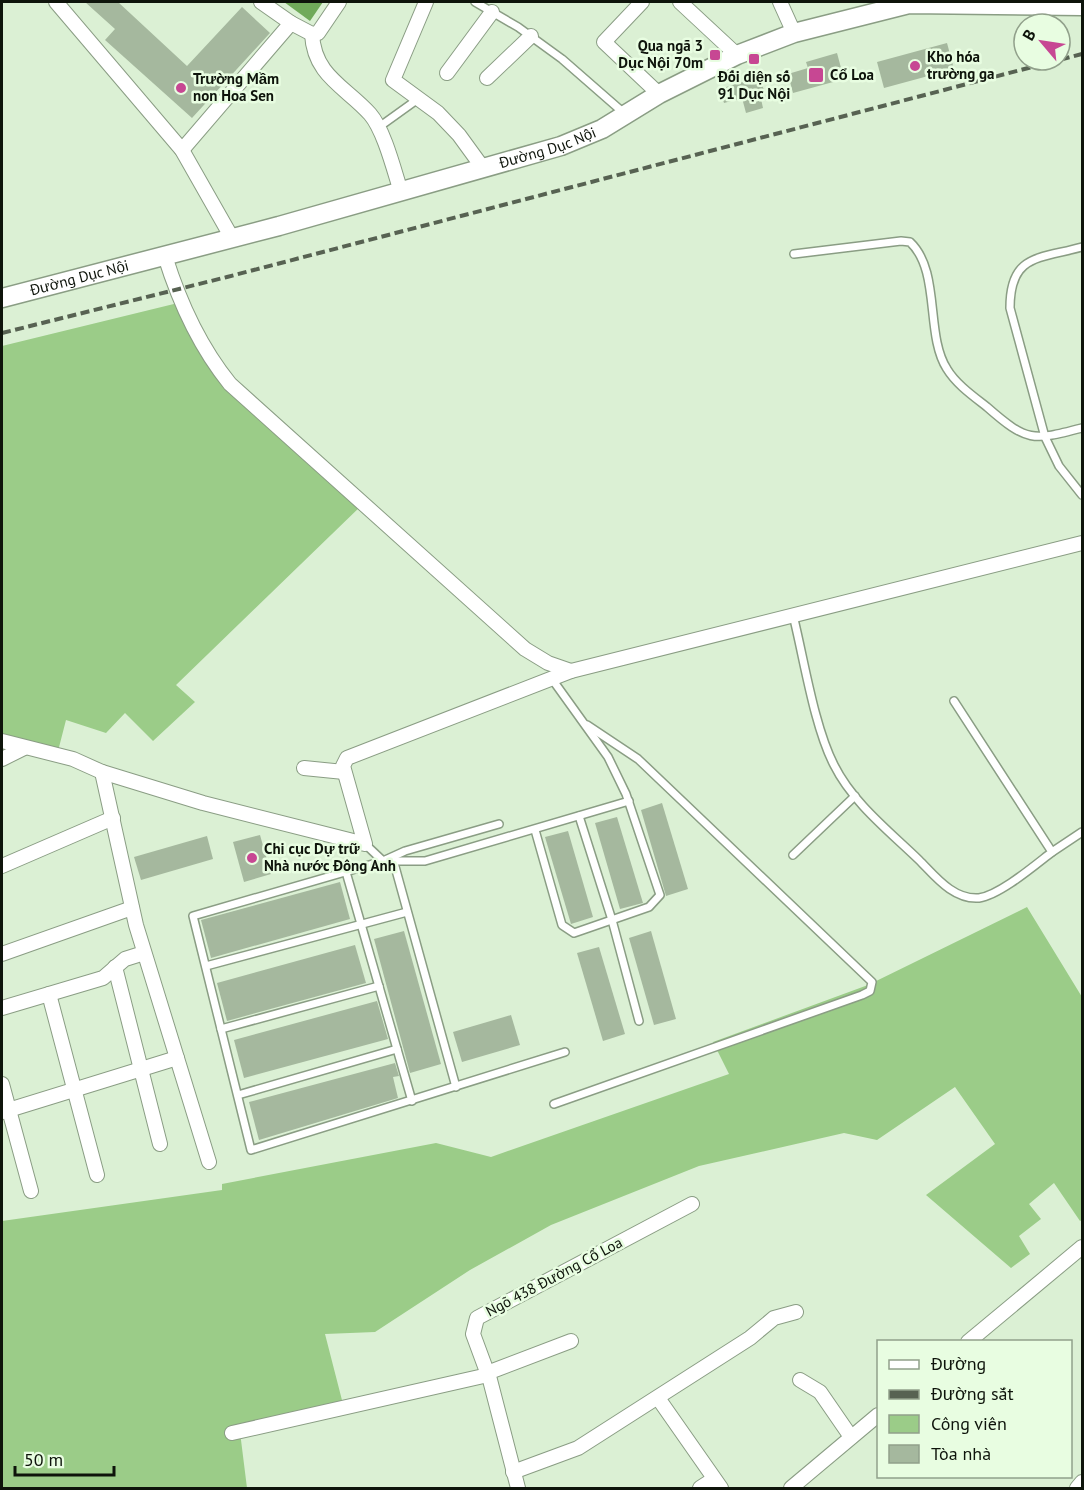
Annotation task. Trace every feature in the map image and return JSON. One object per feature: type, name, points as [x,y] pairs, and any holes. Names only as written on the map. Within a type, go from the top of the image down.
[{"type":"street","points":[[56,2],[182,150],[232,238]]},
{"type":"street","points":[[261,2],[291,23],[312,34],[318,33],[339,2]]},
{"type":"street","points":[[426,2],[393,80],[438,112],[459,135],[483,168]]},
{"type":"street","points":[[642,2],[604,42],[659,94]]},
{"type":"street","points":[[680,2],[737,55]]},
{"type":"street","points":[[780,2],[794,33]]},
{"type":"street","name":"Đường Dục Nội","points":[[2,298],[232,238],[561,146],[627,116],[659,94],[737,55],[794,33],[909,4],[1083,6]]},
{"type":"street","points":[[447,73],[492,12]]},
{"type":"street","points":[[182,150],[291,23]]},
{"type":"street","points":[[312,34],[313,50],[322,66],[338,87],[370,114],[379,128],[401,192]]},
{"type":"street","points":[[486,78],[531,36]]},
{"type":"street","points":[[165,256],[178,295],[213,363],[230,384],[525,649],[548,663],[571,671]]},
{"type":"street","points":[[365,844],[344,772],[343,763],[347,758],[571,671],[1083,543]]},
{"type":"street","points":[[2,741],[73,759],[102,772],[203,802],[365,844]]},
{"type":"street","points":[[2,759],[24,748]]},
{"type":"street","points":[[303,768],[344,772]]},
{"type":"street","points":[[102,772],[144,953],[209,1162]]},
{"type":"street","points":[[2,866],[112,818]]},
{"type":"street","points":[[2,954],[132,909]]},
{"type":"street","points":[[2,1008],[103,978],[126,959],[144,953]]},
{"type":"street","points":[[115,968],[160,1144]]},
{"type":"street","points":[[49,994],[97,1175]]},
{"type":"street","points":[[5,1111],[177,1058]]},
{"type":"street","points":[[2,1084],[5,1111],[31,1191]]},
{"type":"street","name":"Ngõ 438 Đường Cổ Loa","points":[[518,1488],[488,1374],[474,1334],[477,1318],[692,1204]]},
{"type":"street","points":[[969,1340],[1083,1247]]},
{"type":"street","points":[[513,1472],[578,1448],[750,1338],[774,1318],[796,1312]]},
{"type":"street","points":[[232,1433],[488,1374],[571,1341]]},
{"type":"street","points":[[800,1380],[820,1392],[851,1437]]},
{"type":"street","points":[[658,1398],[718,1484],[700,1488]]},
{"type":"street","points":[[791,1488],[877,1417]]},
{"type":"street","points":[[1077,1488],[1083,1482]]},
{"type":"lane","points":[[475,2],[531,36],[627,116]]},
{"type":"lane","points":[[379,128],[418,99]]},
{"type":"lane","points":[[794,254],[901,241],[909,242],[922,259],[939,350],[946,368],[954,379],[1015,431],[1034,438],[1083,428]]},
{"type":"lane","points":[[1083,247],[1026,262],[1014,276],[1010,287],[1010,308],[1046,437],[1059,466],[1083,495]]},
{"type":"lane","points":[[793,615],[824,740],[834,766],[855,796],[937,879],[958,894],[980,898],[1002,887],[1083,832]]},
{"type":"lane","points":[[535,830],[562,925],[574,933],[649,907],[660,896],[629,801],[608,757],[552,679]]},
{"type":"lane","points":[[954,701],[1052,852]]},
{"type":"lane","points":[[554,1104],[862,995],[870,991],[872,982],[638,759],[587,725]]},
{"type":"lane","points":[[794,855],[855,796]]},
{"type":"lane","points":[[365,844],[383,861],[425,861],[629,801]]},
{"type":"lane","points":[[579,816],[612,920],[639,1021]]},
{"type":"lane","points":[[499,824],[405,851],[383,861],[193,916],[251,1150],[565,1052]]},
{"type":"lane","points":[[394,862],[456,1087]]},
{"type":"lane","points":[[346,872],[412,1101]]},
{"type":"lane","points":[[206,966],[407,912]]},
{"type":"lane","points":[[221,1029],[379,986]]},
{"type":"lane","points":[[238,1095],[397,1049]]},
{"type":"green space","points":[[182,302],[213,363],[363,504],[176,685],[195,702],[153,741],[125,713],[106,733],[66,720],[57,755],[2,738],[2,346]]},
{"type":"green space","points":[[1027,907],[1082,997],[1082,1220],[1080,1221],[1054,1183],[1029,1204],[1041,1219],[1019,1236],[1030,1254],[1011,1268],[926,1195],[995,1144],[955,1087],[877,1140],[844,1133],[699,1166],[551,1225],[470,1270],[375,1332],[325,1334],[344,1408],[240,1432],[247,1488],[2,1488],[2,1221],[222,1190],[222,1184],[436,1143],[491,1157],[729,1074],[713,1042],[868,985]]},
{"type":"shaded area","points":[[284,2],[323,2],[310,21]]},
{"type":"building","points":[[85,2],[118,2],[187,66],[242,7],[270,33],[192,118],[105,40],[115,29]]},
{"type":"building","name":"Kho hóa trường ga","points":[[947,43],[954,69],[884,88],[877,62]]},
{"type":"building","points":[[837,53],[844,79],[793,93],[788,74],[808,68],[806,62]]},
{"type":"building","points":[[755,78],[757,85],[762,84],[766,97],[761,99],[763,108],[746,113],[742,98],[724,103],[720,89]]},
{"type":"building","points":[[662,803],[688,889],[666,896],[641,810]]},
{"type":"building","points":[[617,817],[643,903],[620,909],[595,823]]},
{"type":"building","points":[[568,831],[593,917],[571,924],[545,837]]},
{"type":"building","name":"Chi cục Dự trữ Nhà nước Đông Anh","points":[[260,835],[271,874],[244,882],[233,842]]},
{"type":"building","points":[[207,836],[213,859],[141,880],[134,857]]},
{"type":"building","points":[[340,882],[350,919],[211,958],[201,920]]},
{"type":"building","points":[[404,931],[441,1064],[410,1073],[374,939]]},
{"type":"building","points":[[651,931],[676,1019],[654,1025],[629,938]]},
{"type":"building","points":[[355,945],[366,983],[227,1021],[217,983]]},
{"type":"building","points":[[599,947],[625,1034],[603,1041],[577,953]]},
{"type":"building","points":[[377,1001],[388,1039],[244,1078],[234,1040]]},
{"type":"building","points":[[511,1015],[520,1045],[462,1062],[453,1032]]},
{"type":"building","points":[[395,1063],[399,1076],[393,1077],[398,1098],[259,1140],[249,1102]]},
{"type":"railway","points":[[2,333],[227,277],[1082,54]]},
{"type":"place","name":"Qua ngã 3 Dục Nội 70m","points":[[715,55]]},
{"type":"place","name":"Đối diện số 91 Dục Nội","points":[[754,59]]},
{"type":"place","name":"Kho hóa trường ga","points":[[915,66]]},
{"type":"place","name":"Cổ Loa","points":[[816,75]]},
{"type":"place","name":"Trường Mầm non Hoa Sen","points":[[181,88]]},
{"type":"place","name":"Chi cục Dự trữ Nhà nước Đông Anh","points":[[252,858]]}]
